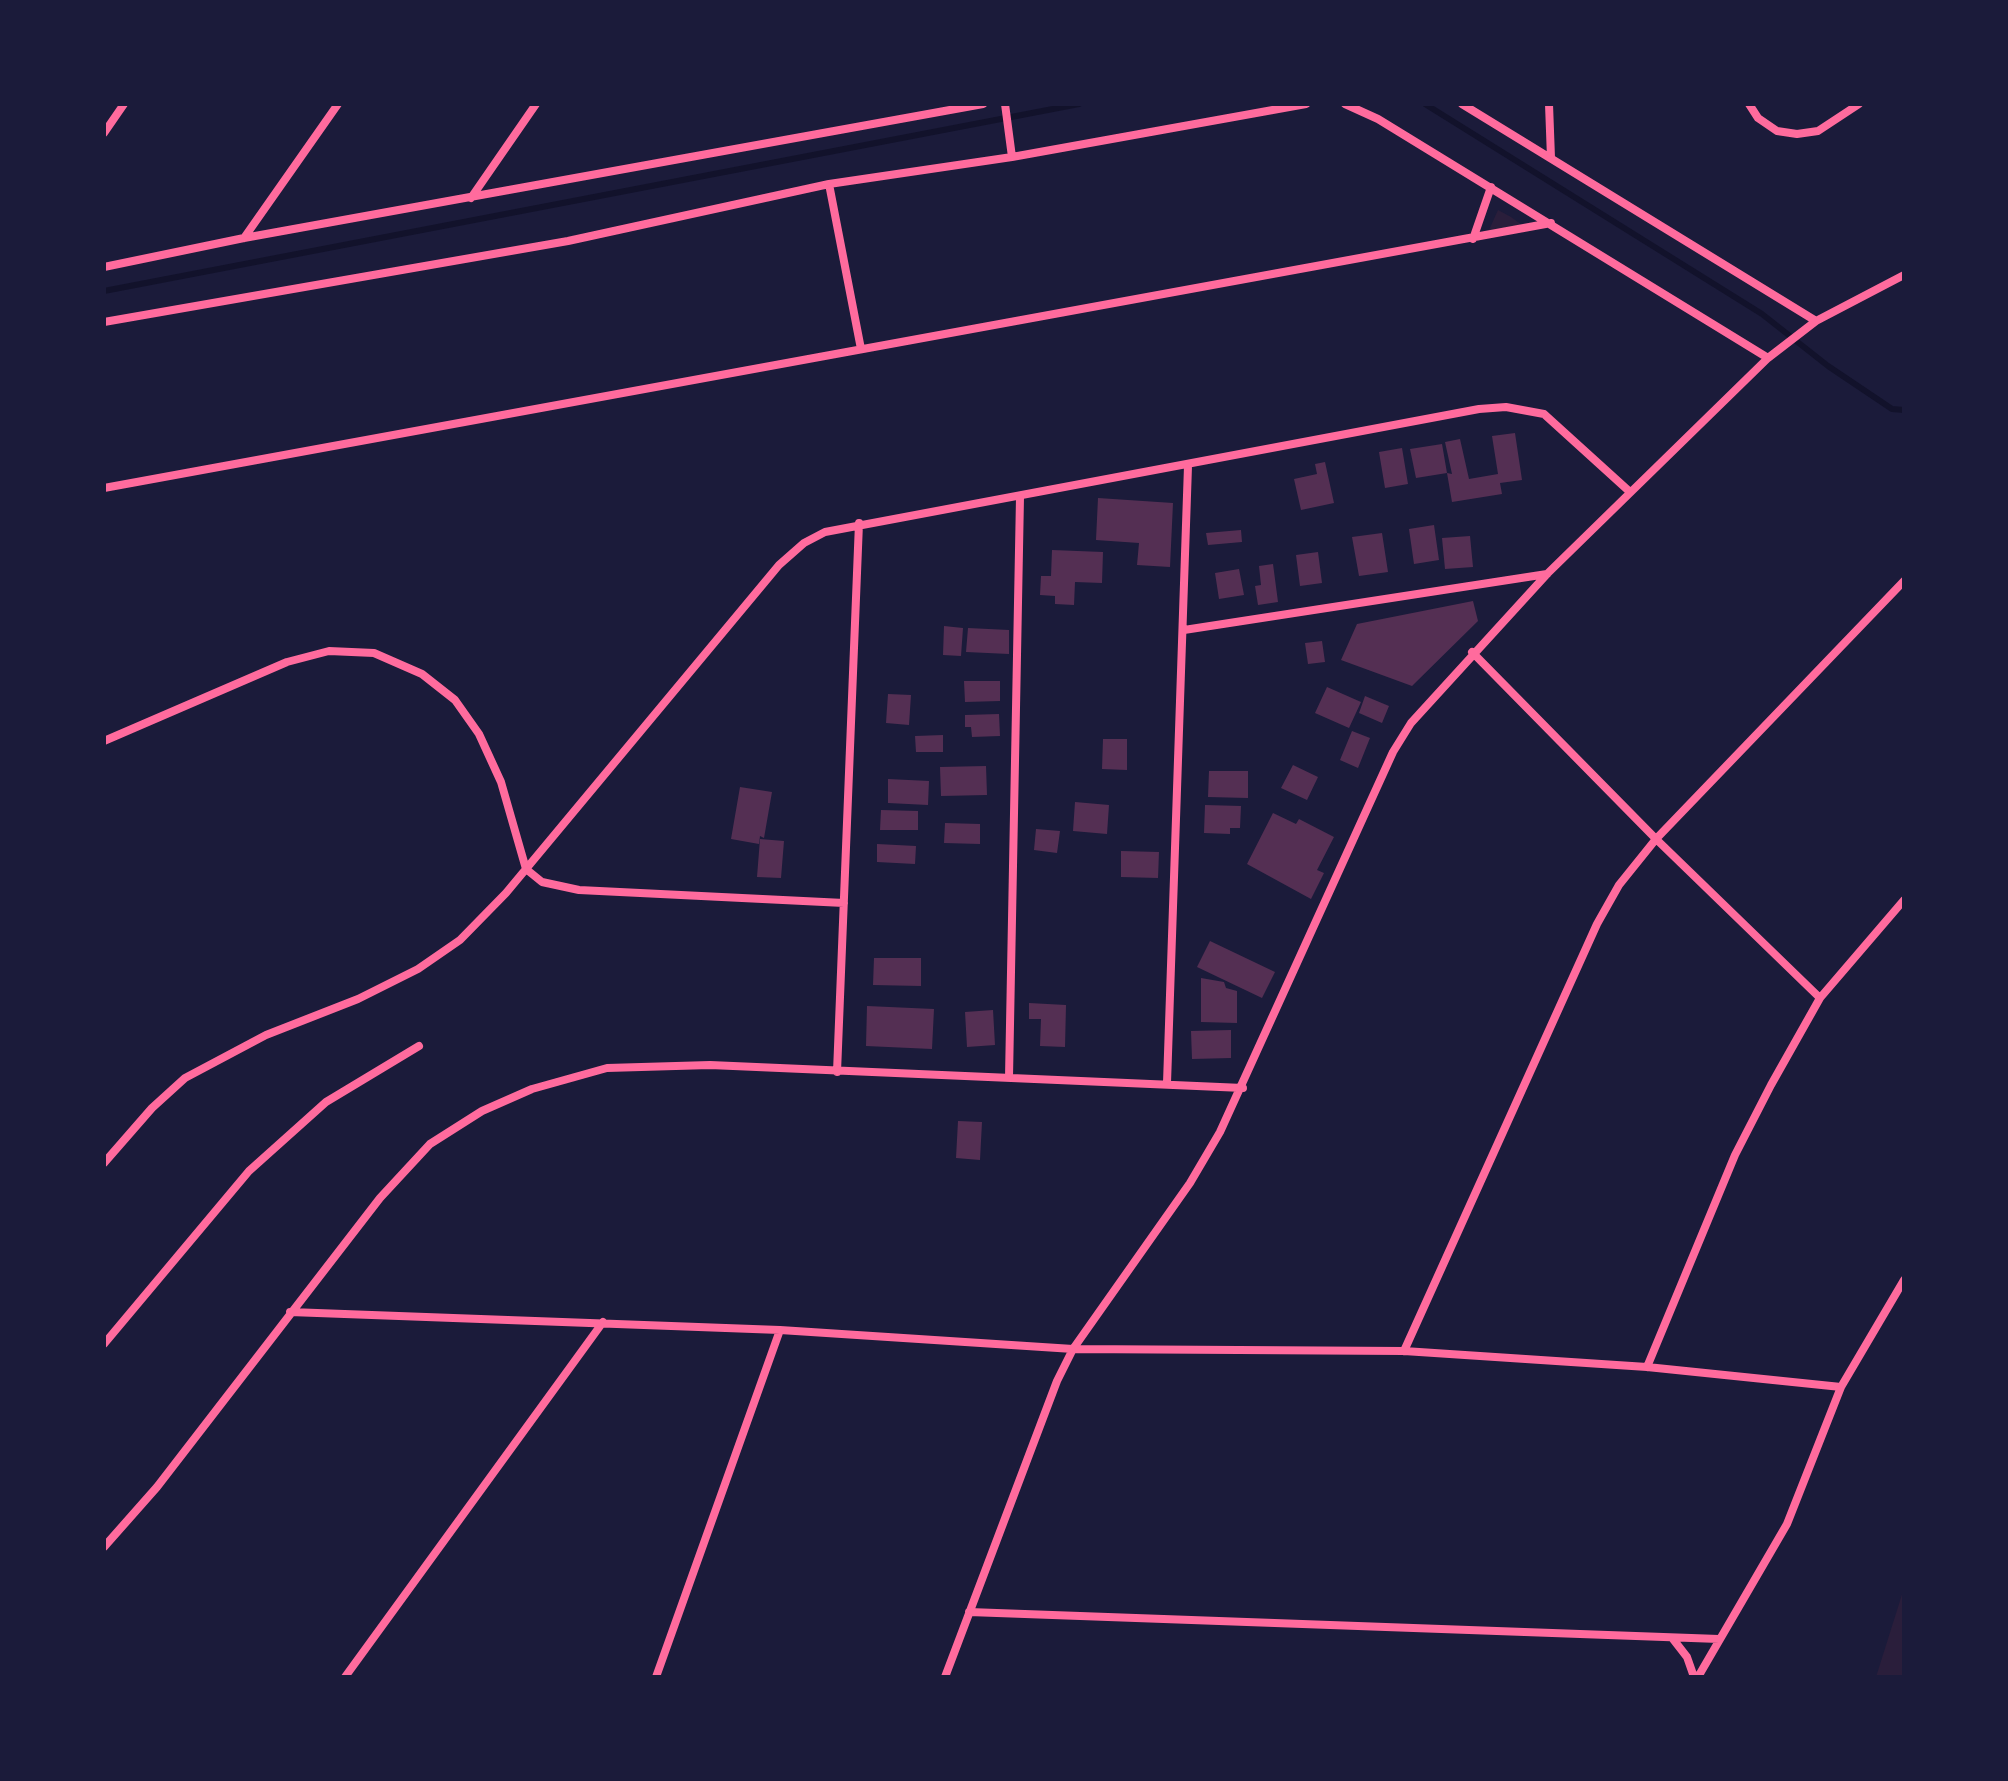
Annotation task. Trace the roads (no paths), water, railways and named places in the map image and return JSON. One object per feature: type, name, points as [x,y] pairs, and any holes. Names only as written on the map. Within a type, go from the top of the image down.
[{"type":"street","points":[[104,133],[124,104]]},
{"type":"street","points":[[244,238],[338,104]]},
{"type":"street","points":[[471,198],[536,104]]},
{"type":"street","points":[[104,267],[244,238],[983,104]]},
{"type":"street","points":[[104,322],[568,241],[829,184],[1012,157],[1306,104]]},
{"type":"street","points":[[1345,104],[1378,119],[1768,358]]},
{"type":"street","points":[[1462,104],[1816,321]]},
{"type":"street","points":[[1549,104],[1551,158]]},
{"type":"street","points":[[1749,104],[1768,124],[1797,134],[1818,131],[1859,104]]},
{"type":"street","points":[[1005,107],[1012,157]]},
{"type":"street","points":[[829,184],[861,349]]},
{"type":"street","points":[[1473,239],[1491,187]]},
{"type":"street","points":[[104,488],[1551,223]]},
{"type":"street","points":[[945,1677],[1073,1349],[1190,1183],[1243,1088],[1393,752],[1430,698],[1472,652],[1547,574],[1768,358],[1816,321],[1904,275]]},
{"type":"street","points":[[104,1163],[152,1108],[185,1078],[223,1055],[358,999],[418,969],[480,922],[779,565],[804,543],[825,532],[859,523],[1020,497],[1479,409],[1527,408],[1544,414],[1630,492]]},
{"type":"street","points":[[1167,1083],[1188,466]]},
{"type":"street","points":[[1009,1077],[1020,497]]},
{"type":"street","points":[[837,1072],[859,523]]},
{"type":"street","points":[[1184,630],[1547,574]]},
{"type":"street","points":[[1404,1351],[1597,924],[1619,885],[1656,839],[1904,581]]},
{"type":"street","points":[[104,741],[287,662],[329,651],[374,653],[422,674],[455,700],[479,734],[501,782],[526,869],[542,882],[579,890],[844,903]]},
{"type":"street","points":[[1472,652],[1656,839],[1820,998]]},
{"type":"street","points":[[1647,1367],[1735,1155],[1820,998],[1904,900]]},
{"type":"street","points":[[104,1344],[249,1171],[326,1102],[419,1046]]},
{"type":"street","points":[[104,1547],[157,1487],[380,1198],[430,1144],[482,1111],[532,1089],[607,1068],[710,1065],[1243,1088]]},
{"type":"street","points":[[1696,1677],[1797,1503],[1841,1387],[1904,1280]]},
{"type":"street","points":[[290,1312],[780,1330],[1073,1349],[1404,1351],[1647,1367],[1841,1387]]},
{"type":"street","points":[[345,1677],[603,1322]]},
{"type":"street","points":[[656,1677],[780,1330]]},
{"type":"street","points":[[969,1612],[1719,1639]]},
{"type":"street","points":[[1673,1639],[1687,1657],[1696,1677]]},
{"type":"waterway","points":[[104,291],[1079,104]]},
{"type":"waterway","points":[[1425,104],[1762,314],[1828,366],[1892,409],[1904,410]]}]
